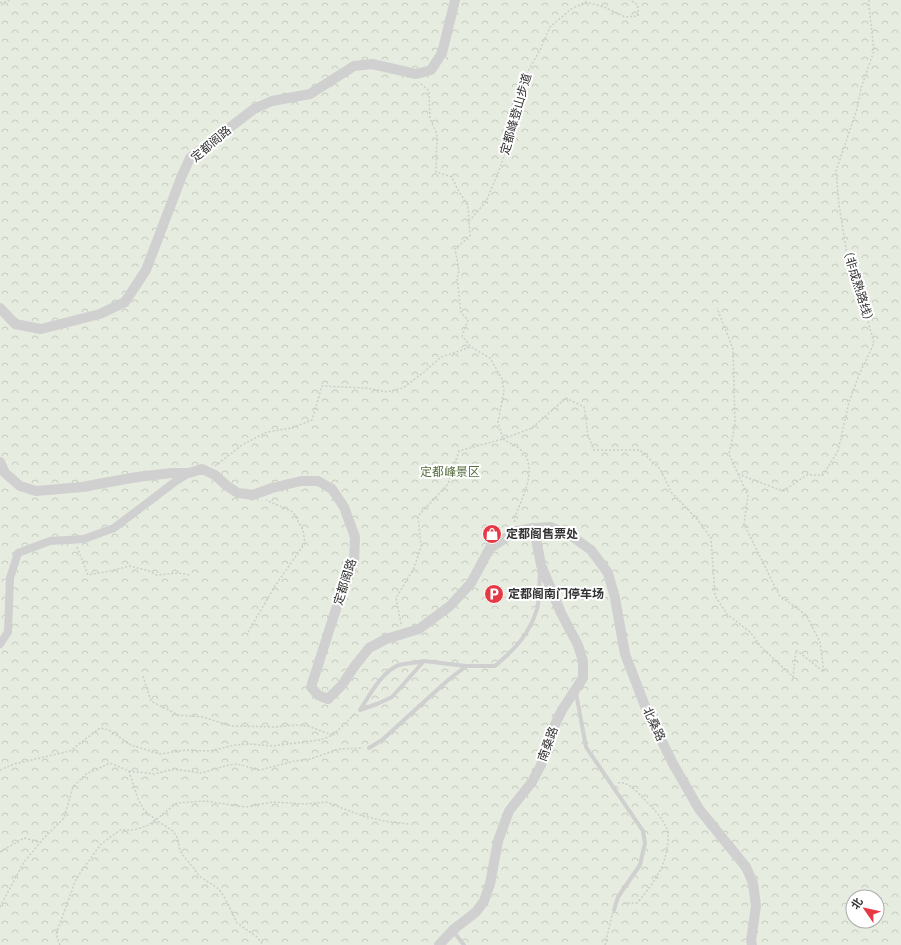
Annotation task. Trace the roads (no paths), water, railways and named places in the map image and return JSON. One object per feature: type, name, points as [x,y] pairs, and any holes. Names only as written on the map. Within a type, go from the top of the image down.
[{"type":"street","name":"定都阁路","points":[[0,308],[15,324],[41,329],[100,314],[125,302],[146,270],[190,158],[254,109],[272,101],[310,94],[354,66],[372,64],[416,74],[431,70],[442,53],[455,0]]},
{"type":"street","points":[[0,462],[5,473],[20,486],[36,490],[82,487],[137,477],[172,473],[190,473]]},
{"type":"street","name":"定都阁路","points":[[190,473],[202,469],[215,475],[227,486],[238,493],[253,495],[272,488],[301,481],[318,481],[332,489],[344,507],[355,537],[354,562],[336,609],[311,686],[318,695],[328,699],[342,685],[369,648],[386,639],[419,629],[450,606],[471,583],[490,548],[516,531],[534,528]]},
{"type":"street","points":[[0,644],[8,632],[10,578],[18,553],[50,541],[84,539],[114,528],[176,481],[190,473]]},
{"type":"street","name":"北桑路","points":[[534,528],[551,527],[570,535],[591,550],[608,572],[615,598],[625,654],[645,706],[672,762],[699,809],[746,866],[753,883],[756,906],[752,945]]},
{"type":"street","name":"南桑路","points":[[439,945],[452,931],[476,912],[484,901],[490,884],[498,841],[510,811],[535,776],[540,765],[546,743],[562,710],[583,678],[583,661],[578,645],[561,613],[541,565],[534,528]]},
{"type":"lane","points":[[424,661],[392,697],[360,710],[373,688],[386,674],[398,665],[424,661],[466,666],[496,666],[515,648],[526,634],[537,608],[541,565]]},
{"type":"lane","points":[[369,748],[382,740],[447,681],[466,666]]},
{"type":"lane","points":[[576,689],[586,747],[643,831],[645,843],[640,865],[618,897],[614,910]]},
{"type":"lane","points":[[452,931],[464,945]]},
{"type":"place","name":"定都阁售票处","points":[[492,534]]},
{"type":"place","name":"定都阁南门停车场","points":[[494,594]]},
{"type":"park label","name":"定都峰景区","points":[[450,472]]}]
